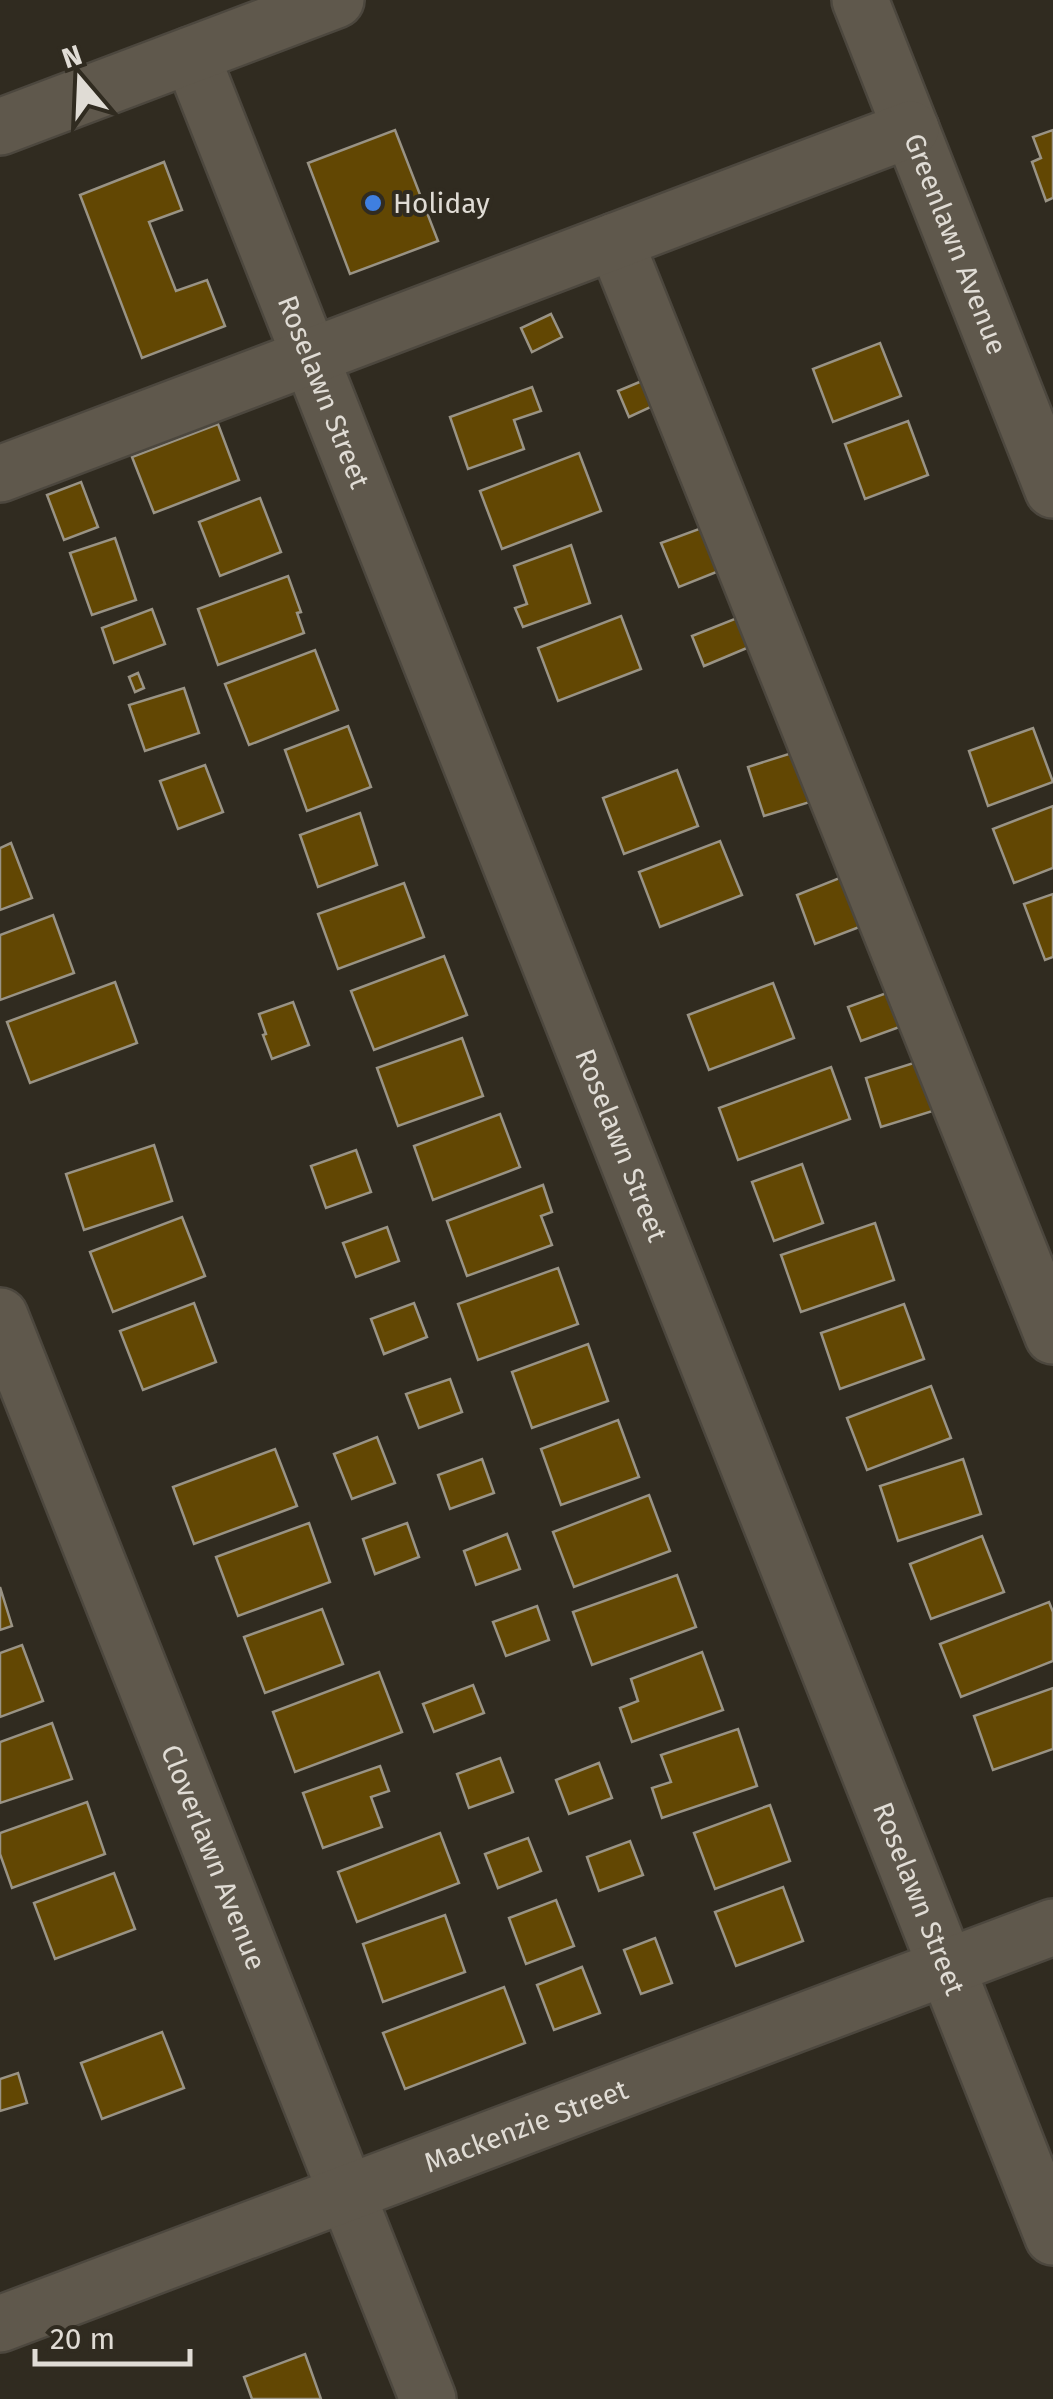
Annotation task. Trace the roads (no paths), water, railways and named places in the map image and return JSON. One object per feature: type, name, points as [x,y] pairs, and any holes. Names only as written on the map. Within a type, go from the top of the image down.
[{"type":"street","points":[[0,127],[336,0]]},
{"type":"street","name":"Greenlawn Avenue","points":[[860,0],[1053,490]]},
{"type":"street","name":"Roselawn Street","points":[[190,55],[1053,2238]]},
{"type":"street","points":[[0,474],[910,129]]},
{"type":"street","points":[[615,241],[1053,1336]]},
{"type":"street","name":"Cloverlawn Avenue","points":[[0,1316],[428,2399]]},
{"type":"street","name":"Mackenzie Street","points":[[0,2324],[1053,1927]]},
{"type":"place","name":"Holiday","points":[[373,203]]}]
